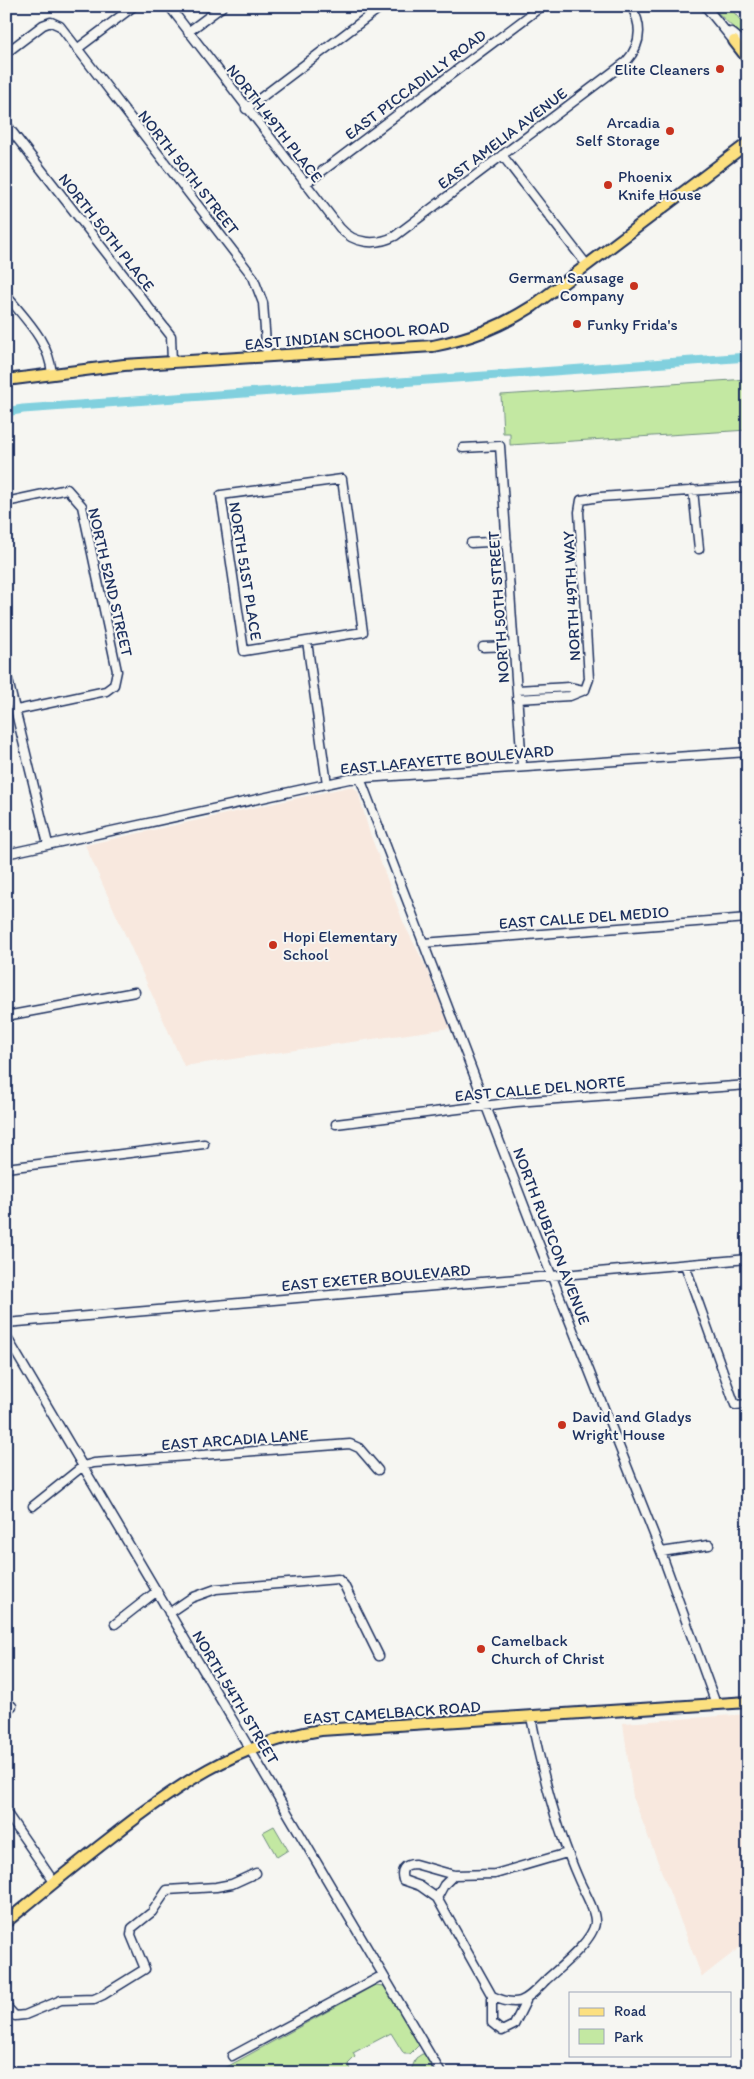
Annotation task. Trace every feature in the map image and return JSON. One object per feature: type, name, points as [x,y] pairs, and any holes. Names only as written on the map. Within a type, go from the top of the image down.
[{"type":"main road","points":[[734,41],[748,59]]},
{"type":"main road","name":"EAST INDIAN SCHOOL ROAD","points":[[6,380],[172,362],[433,346],[469,338],[490,330],[524,312],[748,143]]},
{"type":"main road","name":"EAST CAMELBACK ROAD","points":[[6,1922],[54,1882],[179,1786],[249,1748],[281,1738],[321,1730],[748,1702]]},
{"type":"street","points":[[77,50],[134,6]]},
{"type":"street","name":"NORTH 49TH PLACE","points":[[169,6],[304,184],[345,233],[358,240],[371,243]]},
{"type":"street","points":[[188,32],[223,6]]},
{"type":"street","points":[[246,109],[382,6]]},
{"type":"street","name":"EAST PICCADILLY ROAD","points":[[304,184],[542,6]]},
{"type":"street","name":"EAST AMELIA AVENUE","points":[[371,243],[395,236],[626,62],[635,52],[639,41],[638,20],[631,6]]},
{"type":"street","points":[[705,6],[748,55]]},
{"type":"street","name":"NORTH 50TH STREET","points":[[6,53],[43,25],[51,22],[60,26],[253,277],[264,303],[267,357]]},
{"type":"street","points":[[723,27],[748,46]]},
{"type":"street","name":"NORTH 50TH PLACE","points":[[6,124],[171,336],[172,362]]},
{"type":"street","points":[[502,155],[587,265]]},
{"type":"street","points":[[6,295],[44,343],[51,356],[52,374]]},
{"type":"street","name":"NORTH 50TH STREET","points":[[463,448],[500,446],[522,766]]},
{"type":"street","name":"NORTH 51ST PLACE","points":[[342,479],[363,632],[307,640],[244,651],[221,495],[342,479]]},
{"type":"street","points":[[700,548],[693,490],[748,487]]},
{"type":"street","name":"NORTH 52ND STREET","points":[[6,502],[67,489],[82,506],[117,670],[114,685],[106,691],[17,710]]},
{"type":"street","name":"NORTH 49TH WAY","points":[[585,690],[589,679],[579,512],[581,500],[693,490]]},
{"type":"street","points":[[471,544],[508,541]]},
{"type":"street","points":[[307,640],[327,784]]},
{"type":"street","points":[[483,648],[514,646]]},
{"type":"street","points":[[6,672],[17,710],[48,844]]},
{"type":"street","points":[[517,690],[569,687],[585,690]]},
{"type":"street","points":[[548,688],[549,697]]},
{"type":"street","points":[[517,699],[570,696],[585,690]]},
{"type":"street","name":"EAST LAFAYETTE BOULEVARD","points":[[6,854],[360,778],[748,752]]},
{"type":"street","name":"NORTH RUBICON AVENUE","points":[[360,778],[552,1276],[661,1552],[716,1704]]},
{"type":"street","name":"EAST CALLE DEL MEDIO","points":[[423,943],[748,918]]},
{"type":"street","points":[[6,1016],[135,992]]},
{"type":"street","name":"EAST CALLE DEL NORTE","points":[[336,1124],[487,1105],[748,1085]]},
{"type":"street","points":[[6,1168],[204,1144]]},
{"type":"street","name":"EAST EXETER BOULEVARD","points":[[6,1323],[748,1259]]},
{"type":"street","points":[[685,1265],[735,1405],[748,1404]]},
{"type":"street","name":"NORTH 54TH STREET","points":[[6,1336],[441,2073]]},
{"type":"street","name":"EAST ARCADIA LANE","points":[[83,1466],[350,1444],[359,1448],[378,1470]]},
{"type":"street","points":[[33,1506],[83,1466]]},
{"type":"street","points":[[661,1552],[709,1545]]},
{"type":"street","points":[[169,1612],[198,1595],[216,1589],[340,1580],[379,1656]]},
{"type":"street","points":[[115,1624],[156,1592]]},
{"type":"street","points":[[531,1717],[544,1783],[567,1853],[592,1909],[595,1923],[589,1937],[526,2001],[514,2025],[502,2031],[492,2023],[492,1996],[437,1898],[420,1886],[403,1880],[401,1874],[403,1867],[408,1864],[454,1875],[495,1874],[567,1853]]},
{"type":"street","points":[[6,1812],[54,1882]]},
{"type":"street","points":[[6,2006],[16,2016],[24,2015],[61,2000],[103,1996],[145,1969],[131,1935],[132,1928],[152,1912],[167,1890],[216,1887],[232,1884],[256,1873]]},
{"type":"street","points":[[437,1898],[444,1885],[454,1875]]},
{"type":"street","points":[[232,2056],[383,1975]]},
{"type":"street","points":[[492,1996],[507,2003],[526,2001]]},
{"type":"shaded area","name":"Hopi Elementary School","points":[[353,787],[358,791],[369,831],[404,924],[426,967],[450,1028],[184,1066],[85,845]]},
{"type":"shaded area","points":[[748,1714],[748,1941],[702,1977],[633,1797],[623,1723]]},
{"type":"green space","points":[[711,6],[729,6],[748,30],[748,42]]},
{"type":"green space","points":[[748,379],[748,430],[510,445],[510,433],[503,433],[501,395]]},
{"type":"green space","points":[[274,1826],[288,1850],[277,1857],[263,1832]]},
{"type":"green space","points":[[375,1985],[384,1986],[420,2044],[410,2054],[404,2054],[391,2033],[353,2053],[355,2057],[348,2064],[353,2073],[222,2073],[225,2068]]},
{"type":"green space","points":[[425,2054],[432,2065],[432,2073],[408,2073],[416,2058]]},
{"type":"waterway","points":[[6,412],[23,409],[748,357]]},
{"type":"place","name":"Elite Cleaners","points":[[720,69]]},
{"type":"place","name":"Arcadia Self Storage","points":[[670,131]]},
{"type":"place","name":"Phoenix Knife House","points":[[608,185]]},
{"type":"place","name":"German Sausage Company","points":[[634,286]]},
{"type":"place","name":"Funky Frida's","points":[[577,324]]},
{"type":"place","name":"Hopi Elementary School","points":[[273,945]]},
{"type":"place","name":"David and Gladys Wright House","points":[[562,1425]]},
{"type":"place","name":"Camelback Church of Christ","points":[[481,1649]]}]
